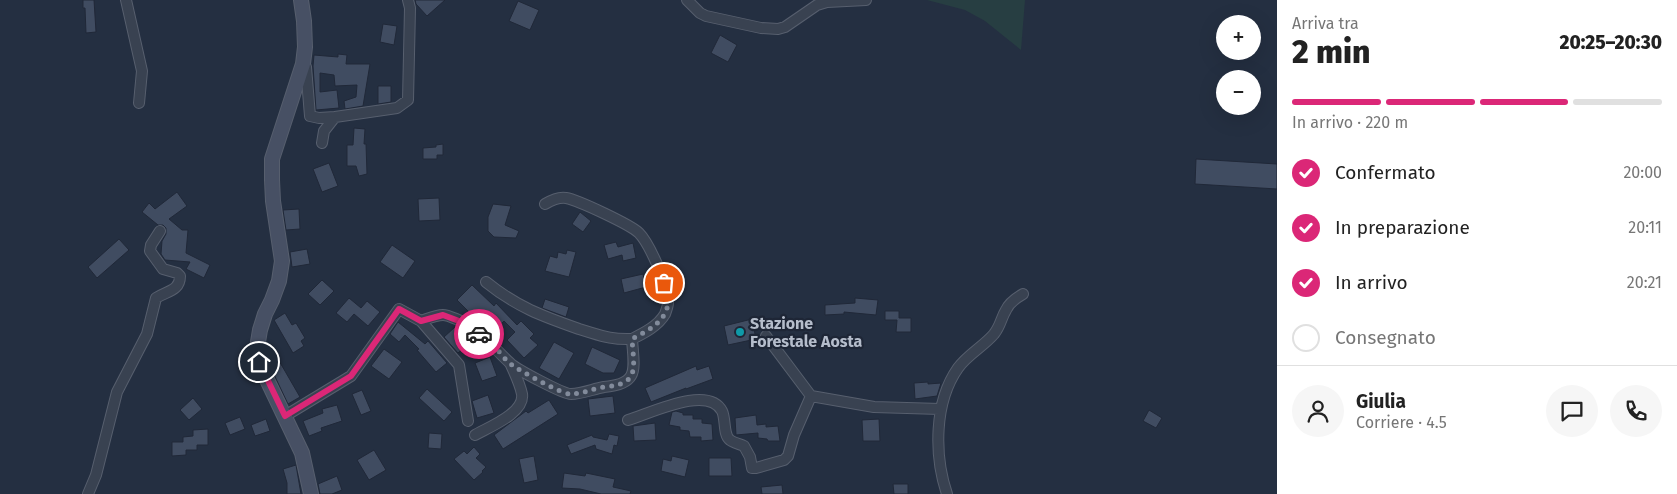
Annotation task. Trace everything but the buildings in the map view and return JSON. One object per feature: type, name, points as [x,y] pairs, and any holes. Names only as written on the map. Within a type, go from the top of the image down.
[{"type":"main road","points":[[301,0],[305,47],[303,64],[272,159],[274,201],[282,261],[279,281],[265,314],[258,342],[259,362],[302,453],[310,494]]},
{"type":"street","points":[[126,0],[142,71],[139,103]]},
{"type":"street","points":[[303,64],[306,67],[307,74],[310,116],[319,118],[335,117],[397,108],[408,100],[410,8],[408,0]]},
{"type":"street","points":[[687,0],[700,13],[706,16],[770,29],[784,27],[817,5],[827,2],[866,0]]},
{"type":"street","points":[[322,144],[324,131],[335,117]]},
{"type":"street","points":[[486,282],[504,297],[540,316],[614,340],[632,339],[657,324],[664,315],[669,302],[664,283],[647,242],[638,232],[626,224],[568,198],[556,198],[545,204]]},
{"type":"street","points":[[88,494],[96,474],[117,392],[147,334],[156,298],[175,289],[180,282],[180,276],[177,273],[163,269],[150,251],[151,245],[160,232]]},
{"type":"street","points":[[946,494],[940,466],[940,409],[959,367],[994,334],[1012,301],[1022,294]]},
{"type":"street","points":[[285,416],[351,376],[399,309],[421,321],[459,365],[468,421]]},
{"type":"street","points":[[421,321],[443,315],[467,324],[493,345],[511,365],[556,390],[568,394],[625,383],[631,377],[634,360],[632,339]]},
{"type":"street","points":[[766,336],[812,396],[874,407],[940,409]]},
{"type":"street","points":[[475,435],[516,411],[522,402],[522,394],[511,365]]},
{"type":"street","points":[[628,420],[683,402],[700,399],[709,401],[718,405],[723,413],[727,437],[731,441],[744,446],[750,457],[752,468],[756,468],[784,460],[788,456],[794,435],[812,396]]},
{"type":"green space","points":[[927,0],[1025,0],[1021,50],[985,21],[965,10]]},
{"type":"way so far","points":[[479,334],[493,345],[511,365],[556,390],[568,394],[580,393],[594,388],[625,383],[631,377],[634,370],[632,339],[657,324],[664,315],[669,302],[664,283]]},
{"type":"place","name":"Stazione Forestale Aosta","points":[[740,332]]},
{"type":"route","points":[[259,362],[285,416],[351,376],[399,309],[421,321],[443,315],[467,324],[479,334]]}]
